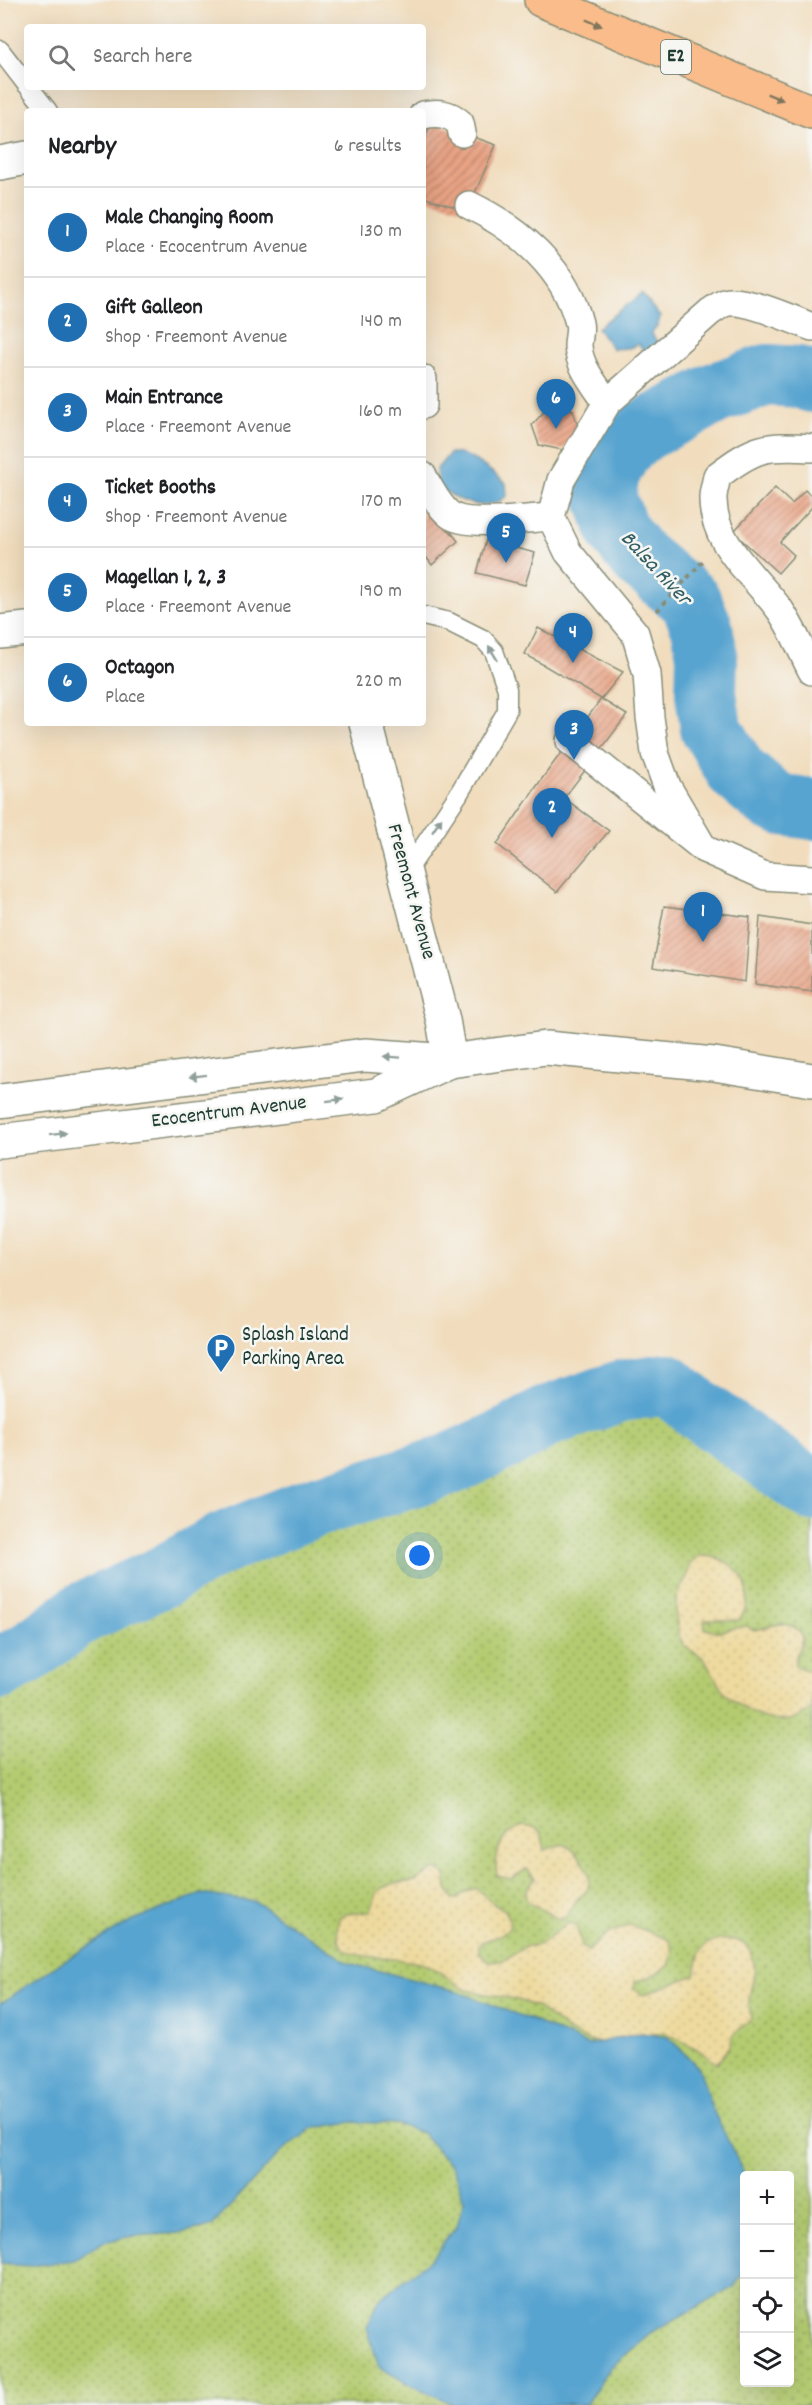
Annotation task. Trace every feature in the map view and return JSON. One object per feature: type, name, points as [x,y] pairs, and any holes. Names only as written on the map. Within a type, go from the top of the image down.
[{"type":"highway","name":"E2","points":[[541,0],[812,112]]},
{"type":"street","points":[[426,116],[444,113],[453,117],[460,123],[462,133]]},
{"type":"street","points":[[0,163],[24,159]]},
{"type":"street","points":[[469,205],[508,228],[549,263],[571,298],[580,326],[578,347],[584,368],[608,403]]},
{"type":"street","points":[[704,849],[667,786],[655,753],[647,674],[635,633],[568,552],[551,517],[561,480],[608,403],[684,334],[721,305],[732,301],[812,327]]},
{"type":"street","points":[[812,448],[775,445],[744,456],[717,476],[713,498],[717,523],[724,539],[780,611],[812,671]]},
{"type":"street","points":[[426,481],[451,516],[474,522],[551,517]]},
{"type":"street","points":[[0,632],[24,629]]},
{"type":"street","name":"Freemont Avenue","points":[[367,726],[443,1020],[450,1061]]},
{"type":"street","points":[[570,741],[704,849],[765,876],[812,879]]},
{"type":"street","name":"Ecocentrum Avenue","points":[[0,1101],[365,1055],[450,1061],[546,1048],[714,1064],[812,1080]]},
{"type":"street","name":"Ecocentrum Avenue","points":[[0,1141],[376,1095],[450,1061]]},
{"type":"lane","points":[[0,50],[24,81]]},
{"type":"lane","points":[[31,90],[46,108]]},
{"type":"lane","points":[[405,874],[458,795],[507,711],[507,689],[494,651],[483,639],[449,621],[426,617]]},
{"type":"path","points":[[635,633],[724,539]]},
{"type":"green space","points":[[667,1384],[702,1412],[812,1490],[812,2405],[0,2405],[0,1669],[29,1652],[82,1613],[162,1577],[217,1546],[314,1507],[446,1466],[514,1435],[548,1416],[621,1391]]},
{"type":"sand","points":[[699,1556],[712,1557],[733,1567],[741,1575],[746,1585],[747,1596],[745,1608],[739,1620],[704,1620],[705,1628],[720,1631],[747,1626],[752,1630],[786,1624],[801,1633],[802,1642],[795,1666],[812,1672],[812,1708],[802,1716],[781,1721],[747,1710],[727,1695],[703,1658],[683,1644],[676,1617],[677,1596],[690,1566]]},
{"type":"sand","points":[[522,1826],[535,1828],[541,1832],[545,1850],[563,1844],[569,1847],[579,1856],[586,1868],[589,1881],[587,1890],[576,1900],[568,1914],[560,1920],[527,1901],[526,1891],[535,1878],[527,1869],[510,1879],[497,1876],[500,1845],[508,1834]]},
{"type":"sand","points":[[435,1869],[445,1874],[447,1889],[453,1899],[476,1888],[493,1904],[505,1910],[510,1926],[503,1933],[479,1945],[479,1952],[489,1962],[502,1961],[527,1946],[539,1945],[568,1923],[576,1925],[582,1946],[588,1951],[609,1933],[631,1925],[669,1940],[673,1952],[669,1966],[646,1979],[635,1981],[634,1988],[643,1995],[695,1975],[699,1955],[709,1943],[726,1940],[742,1943],[752,1955],[755,1967],[749,2000],[751,2019],[733,2035],[730,2046],[717,2064],[697,2049],[664,2032],[607,2043],[589,2041],[570,2032],[537,2007],[518,2000],[466,1990],[432,1967],[422,1963],[357,1955],[344,1949],[338,1937],[339,1918],[346,1914],[370,1912],[378,1891],[388,1885],[415,1881]]},
{"type":"water","points":[[642,294],[660,317],[658,325],[651,333],[658,343],[645,353],[639,344],[629,348],[613,349],[597,328]]},
{"type":"water","points":[[450,453],[465,456],[487,468],[506,483],[507,496],[490,504],[472,504],[454,497],[438,486],[436,470]]},
{"type":"water","points":[[201,1894],[256,1902],[349,1963],[453,1990],[529,2019],[588,2045],[641,2033],[668,2037],[699,2068],[711,2106],[743,2171],[740,2171],[740,2279],[734,2287],[655,2330],[611,2367],[585,2405],[455,2405],[379,2367],[367,2327],[380,2299],[430,2260],[457,2226],[464,2201],[453,2168],[422,2133],[397,2124],[353,2122],[313,2128],[278,2154],[212,2226],[180,2233],[133,2236],[103,2242],[74,2260],[31,2266],[0,2264],[0,2004],[62,1962],[131,1921]]},
{"type":"building","points":[[432,122],[496,145],[467,211],[426,198],[426,135]]},
{"type":"building","points":[[550,405],[573,410],[580,433],[562,450],[539,445],[532,425]]},
{"type":"building","points":[[775,488],[792,504],[805,490],[812,497],[812,507],[780,542],[794,555],[778,573],[733,532]]},
{"type":"building","points":[[426,501],[458,541],[432,565],[426,557]]},
{"type":"building","points":[[486,540],[535,553],[525,585],[477,573]]},
{"type":"building","points":[[538,628],[623,672],[601,699],[525,654]]},
{"type":"building","points":[[601,699],[627,715],[564,798],[609,831],[557,892],[497,844]]},
{"type":"building","points":[[664,906],[750,917],[745,982],[653,967]]},
{"type":"building","points":[[760,917],[812,925],[812,992],[755,984]]},
{"type":"waterway","name":"Balsa River","points":[[812,382],[799,377],[767,375],[718,392],[643,431],[622,449],[609,474],[605,496],[618,531],[639,558],[690,600],[702,627],[707,656],[706,693],[711,728],[737,772],[769,799],[783,805],[812,809]]},
{"type":"waterway","points":[[0,1669],[29,1652],[82,1613],[162,1577],[217,1546],[314,1507],[446,1466],[514,1435],[548,1416],[621,1391],[667,1384],[702,1412],[812,1490]]},
{"type":"place","name":"Octagon","points":[[556,429]]},
{"type":"place","name":"Magellan 1, 2, 3","points":[[506,563]]},
{"type":"place","name":"Ticket Booths","points":[[573,663]]},
{"type":"place","name":"Main Entrance","points":[[574,760]]},
{"type":"place","name":"Gift Galleon","points":[[552,838]]},
{"type":"place","name":"Male Changing Room","points":[[703,942]]},
{"type":"place","name":"Splash Island Parking Area","points":[[221,1374]]}]
